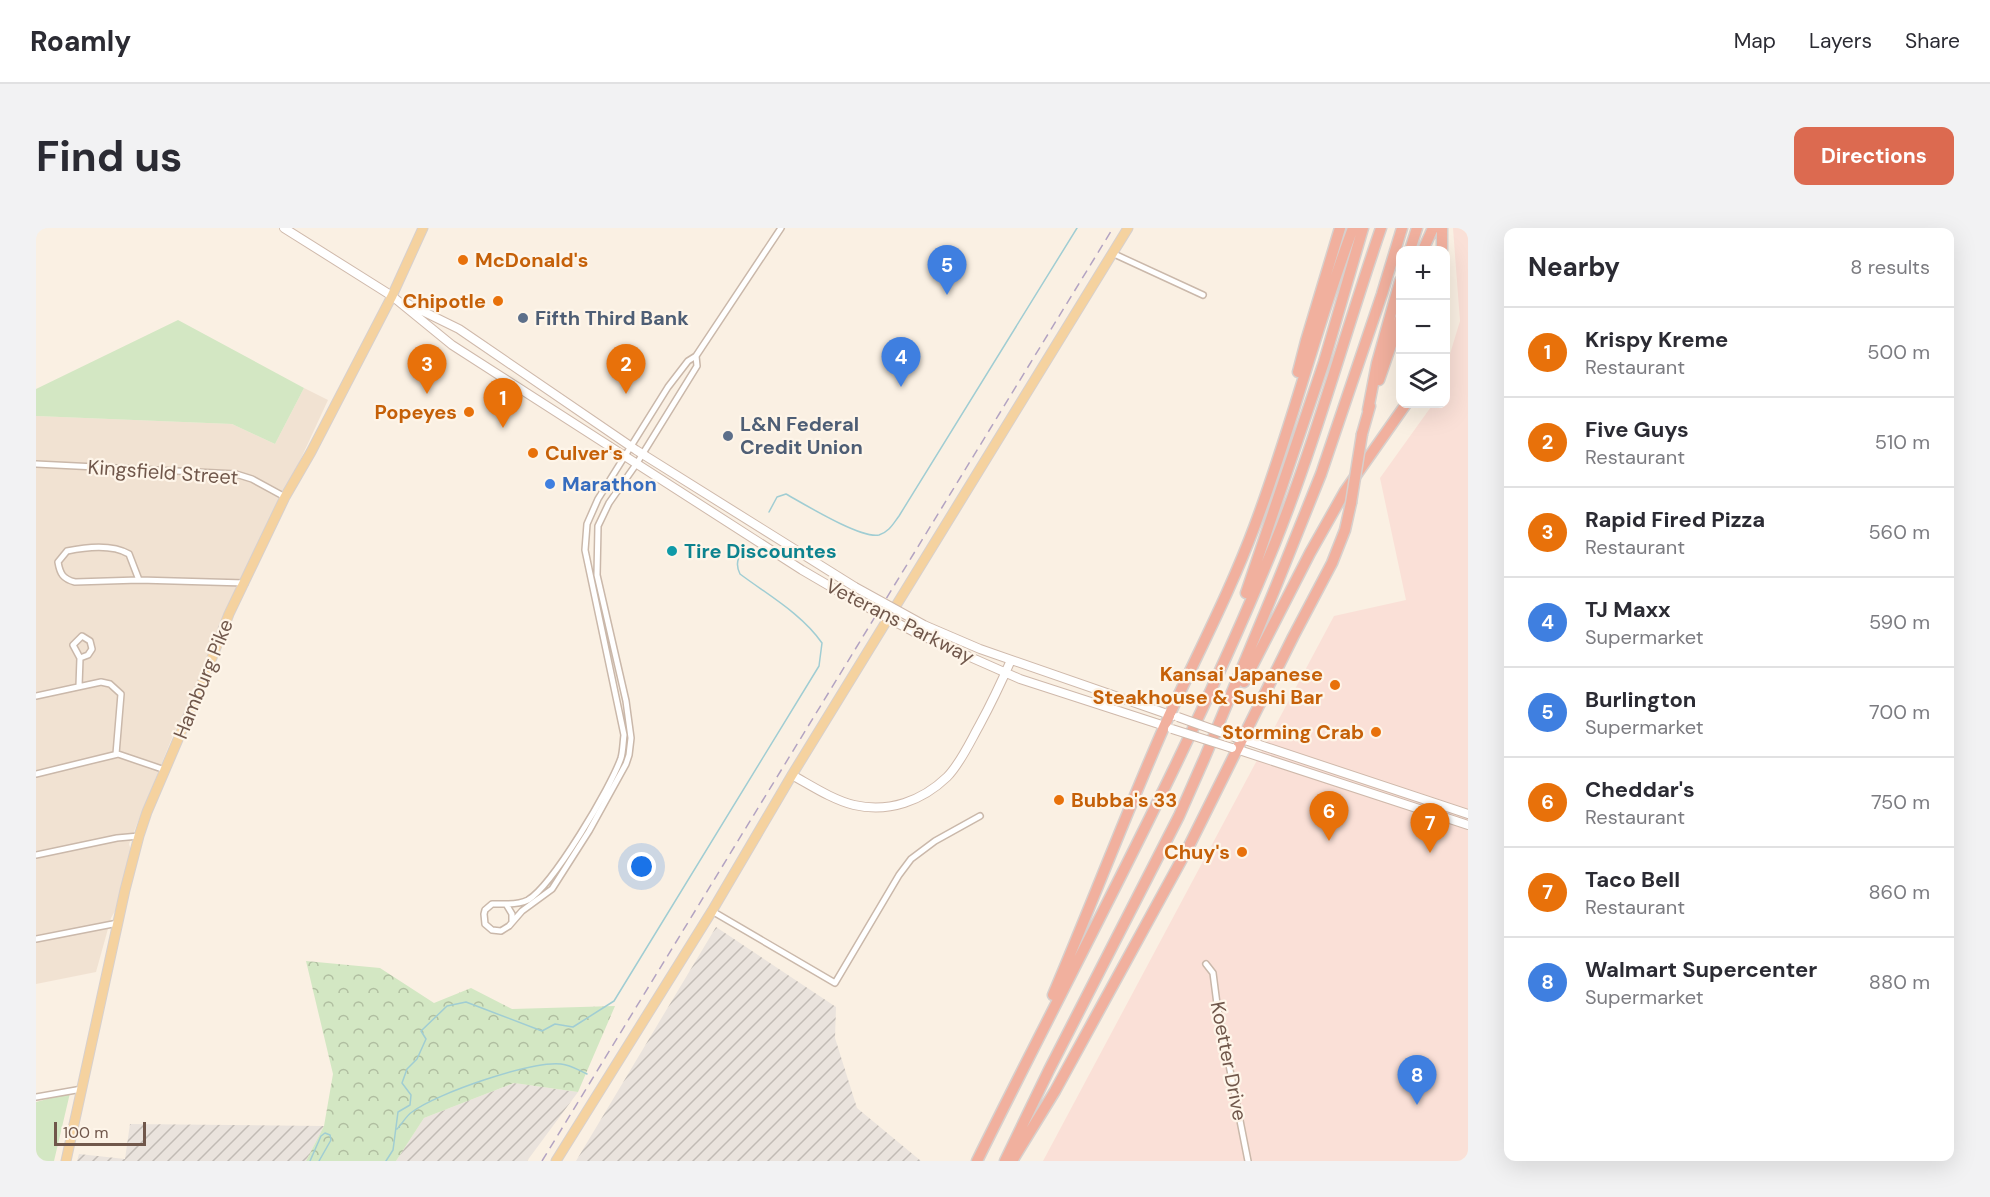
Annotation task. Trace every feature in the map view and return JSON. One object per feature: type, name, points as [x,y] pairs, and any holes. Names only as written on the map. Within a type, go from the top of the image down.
[{"type":"highway","points":[[1275,470],[1306,341],[1340,228]]},
{"type":"highway","points":[[1014,1088],[1229,590],[1275,470],[1336,272],[1353,228]]},
{"type":"highway","points":[[1216,679],[1271,524],[1317,383],[1363,228]]},
{"type":"highway","points":[[977,1161],[1166,787],[1216,679],[1275,542],[1295,489],[1381,228]]},
{"type":"highway","points":[[1005,1161],[1065,1038],[1179,816],[1205,757],[1321,474],[1402,228]]},
{"type":"highway","points":[[1411,246],[1417,228]]},
{"type":"highway","points":[[1425,246],[1433,228]]},
{"type":"highway","points":[[1442,228],[1442,246]]},
{"type":"highway","points":[[1012,1161],[1055,1091],[1188,848],[1237,744],[1332,563],[1345,530],[1377,363],[1396,298]]},
{"type":"highway","points":[[1368,410],[1396,333]]},
{"type":"highway","points":[[1205,757],[1310,553],[1345,491],[1403,408]]},
{"type":"main road","name":"Veterans Parkway","points":[[284,228],[392,296],[459,329],[642,454],[855,587],[924,625],[1011,660],[1174,716],[1237,744],[1468,825]]},
{"type":"main road","name":"Hamburg Pike","points":[[66,1161],[139,836],[225,623],[285,497],[311,452],[392,296],[423,228]]},
{"type":"main road","points":[[556,1161],[712,911],[792,775],[1128,228]]},
{"type":"main road","name":"Veterans Parkway","points":[[392,296],[452,345],[802,570],[918,634],[1053,690],[1169,727],[1237,744],[1468,814]]},
{"type":"main road","points":[[792,775],[827,794],[854,805],[895,806],[921,798],[948,776],[967,747],[998,691],[1011,660]]},
{"type":"street","points":[[696,356],[697,366],[637,463],[609,503],[598,526],[597,575],[626,701],[631,738],[629,755],[589,831],[552,889],[522,911],[506,929],[492,930],[485,924],[484,915],[488,906],[527,900],[546,884],[575,841],[612,778],[622,755],[624,735],[585,550],[587,524],[598,499],[668,387],[688,361],[696,356],[781,228]]},
{"type":"street","points":[[1112,253],[1203,295]]},
{"type":"street","name":"Kingsfield Street","points":[[36,464],[236,474],[252,479],[285,497]]},
{"type":"street","points":[[140,580],[129,554],[119,548],[67,551],[58,562],[60,573],[67,580],[75,582],[140,580],[245,583]]},
{"type":"street","points":[[79,686],[80,658]]},
{"type":"street","points":[[36,696],[101,682],[110,684],[121,694],[116,754]]},
{"type":"street","points":[[36,774],[116,754],[165,770]]},
{"type":"street","points":[[712,911],[835,982],[899,874],[912,859],[935,841],[980,816]]},
{"type":"street","points":[[36,855],[117,838],[139,836]]},
{"type":"street","points":[[506,904],[512,914],[512,922]]},
{"type":"street","points":[[36,939],[118,923]]},
{"type":"street","name":"Koetter Drive","points":[[1206,964],[1213,973],[1248,1161]]},
{"type":"street","points":[[36,1097],[82,1089]]},
{"type":"shaded area","points":[[1453,228],[1468,228],[1468,1161],[1043,1161],[1334,616],[1406,600],[1380,478],[1430,408],[1450,408],[1450,354],[1460,321]]},
{"type":"shaded area","points":[[304,388],[328,400],[174,733],[135,829],[129,844],[131,850],[118,906],[111,918],[96,972],[36,984],[36,416],[232,424],[275,444]]},
{"type":"shaded area","points":[[716,927],[836,1007],[835,1038],[857,1108],[921,1161],[576,1161]]},
{"type":"shaded area","points":[[514,1083],[578,1092],[527,1161],[396,1161],[424,1118]]},
{"type":"shaded area","points":[[130,1124],[324,1126],[306,1161],[77,1161],[79,1154],[125,1159]]},
{"type":"green space","points":[[178,320],[304,388],[275,444],[232,424],[36,416],[36,389]]},
{"type":"green space","points":[[306,961],[380,968],[434,1003],[471,988],[512,1009],[615,1006],[578,1092],[514,1083],[424,1118],[396,1161],[306,1161],[324,1126],[333,1074]]},
{"type":"green space","points":[[70,1093],[54,1161],[36,1161],[36,1102]]},
{"type":"waterway","points":[[769,512],[777,497],[786,494],[832,520],[859,532],[879,535],[888,530],[899,516],[1077,228]]},
{"type":"waterway","points":[[386,1161],[393,1150],[398,1112],[410,1105],[411,1095],[402,1083],[407,1069],[417,1059],[426,1039],[421,1031],[447,1006],[466,1002],[542,1031],[555,1024],[573,1027],[614,1001],[819,666],[822,643],[795,614],[740,574],[737,563],[743,552]]},
{"type":"waterway","points":[[397,1129],[410,1114],[424,1104],[507,1073],[547,1064],[561,1064],[587,1074]]},
{"type":"waterway","points":[[310,1161],[321,1136],[325,1133],[330,1135],[331,1140],[319,1161]]},
{"type":"railway","points":[[542,1161],[1113,228]]},
{"type":"place","name":"McDonald's","points":[[463,260]]},
{"type":"place","name":"Burlington","points":[[947,295]]},
{"type":"place","name":"Chipotle","points":[[498,301]]},
{"type":"place","name":"Fifth Third Bank","points":[[523,318]]},
{"type":"place","name":"TJ Maxx","points":[[901,387]]},
{"type":"place","name":"Rapid Fired Pizza","points":[[427,394]]},
{"type":"place","name":"Five Guys","points":[[626,394]]},
{"type":"place","name":"Popeyes","points":[[469,412]]},
{"type":"place","name":"Krispy Kreme","points":[[503,428]]},
{"type":"place","name":"L&N Federal Credit Union","points":[[728,436]]},
{"type":"place","name":"Culver's","points":[[533,453]]},
{"type":"place","name":"Marathon","points":[[550,484]]},
{"type":"place","name":"Tire Discountes","points":[[672,551]]},
{"type":"place","name":"Kansai Japanese Steakhouse & Sushi Bar","points":[[1335,685]]},
{"type":"place","name":"Storming Crab","points":[[1376,732]]},
{"type":"place","name":"Bubba's 33","points":[[1059,800]]},
{"type":"place","name":"Cheddar's","points":[[1329,841]]},
{"type":"place","name":"Chuy's","points":[[1242,852]]},
{"type":"place","name":"Taco Bell","points":[[1430,853]]},
{"type":"place","name":"Walmart Supercenter","points":[[1417,1105]]}]
